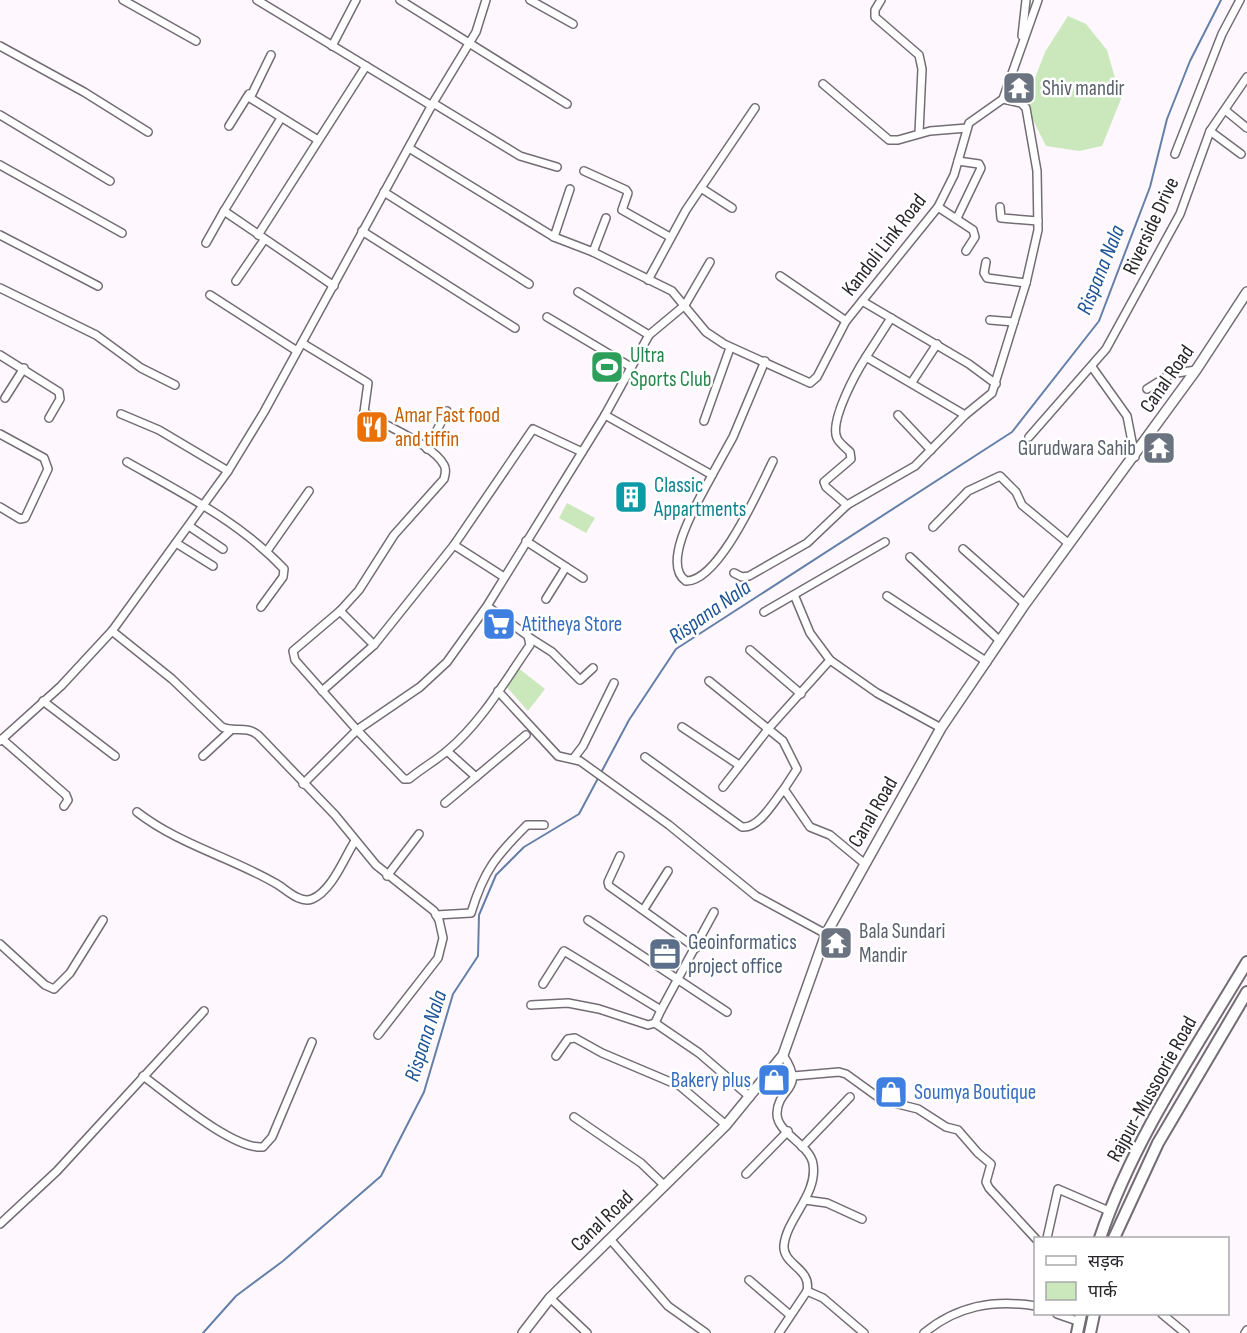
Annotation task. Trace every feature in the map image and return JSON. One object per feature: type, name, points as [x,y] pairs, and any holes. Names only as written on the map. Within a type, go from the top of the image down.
[{"type":"main road","name":"Rajpur-Mussoorie Road","points":[[1101,1237],[1109,1211],[1149,1127],[1247,962]]},
{"type":"main road","name":"Rajpur-Mussoorie Road","points":[[1115,1237],[1158,1143],[1247,992]]},
{"type":"main road","points":[[1090,1333],[1094,1315]]},
{"type":"street","points":[[123,0],[196,41]]},
{"type":"street","points":[[257,0],[520,156],[557,167]]},
{"type":"street","points":[[332,46],[356,0]]},
{"type":"street","points":[[400,0],[567,104]]},
{"type":"street","points":[[64,806],[67,801],[66,795],[1,740],[112,631],[228,471],[334,286],[432,104],[468,44],[486,0]]},
{"type":"street","points":[[530,0],[573,24]]},
{"type":"street","points":[[881,0],[875,10],[875,17],[910,46],[921,63],[919,133]]},
{"type":"street","points":[[1021,49],[1026,0]]},
{"type":"street","points":[[823,84],[889,140],[898,140],[919,133],[967,128],[974,117],[1003,99],[1038,0]]},
{"type":"street","points":[[1175,154],[1222,34],[1240,0]]},
{"type":"street","points":[[0,46],[84,92],[148,132]]},
{"type":"street","points":[[229,126],[271,55]]},
{"type":"street","points":[[236,280],[318,140],[366,66]]},
{"type":"street","name":"Riverside Drive","points":[[1029,437],[1092,367],[1120,325],[1180,214],[1210,131],[1247,77]]},
{"type":"street","points":[[249,94],[250,98],[318,140]]},
{"type":"street","points":[[734,573],[742,577],[749,576],[807,543],[847,505],[909,471],[965,415],[992,393],[1026,282],[1038,220],[1037,171],[1026,108],[1021,103],[1003,99]]},
{"type":"street","points":[[648,280],[670,237],[755,108]]},
{"type":"street","points":[[1225,110],[1247,128]]},
{"type":"street","points":[[0,115],[110,181]]},
{"type":"street","points":[[206,243],[281,118]]},
{"type":"street","name":"Kandoli Link Road","points":[[765,361],[810,382],[817,377],[846,321],[938,207],[958,161],[967,128]]},
{"type":"street","points":[[1210,131],[1241,154]]},
{"type":"street","points":[[408,148],[554,237],[593,252],[672,291],[706,332],[730,348],[765,361],[733,436],[680,543],[680,575],[689,582],[699,576],[733,541],[773,461]]},
{"type":"street","points":[[957,218],[981,168],[979,164],[958,161]]},
{"type":"street","points":[[0,165],[122,233]]},
{"type":"street","points":[[584,171],[626,190],[628,194],[622,210],[670,237]]},
{"type":"street","points":[[701,188],[732,208]]},
{"type":"street","points":[[554,237],[570,189]]},
{"type":"street","points":[[384,192],[529,284]]},
{"type":"street","points":[[938,207],[957,218],[975,234],[966,251]]},
{"type":"street","points":[[1000,207],[1000,218],[1038,220]]},
{"type":"street","points":[[224,211],[334,286]]},
{"type":"street","points":[[593,252],[606,218]]},
{"type":"street","points":[[362,231],[515,328]]},
{"type":"street","points":[[0,235],[98,286]]},
{"type":"street","points":[[303,784],[357,730],[433,677],[447,662],[488,606],[605,415],[649,335],[685,305],[710,262]]},
{"type":"street","points":[[986,262],[984,273],[987,278],[1026,282]]},
{"type":"street","points":[[780,276],[846,321]]},
{"type":"street","points":[[0,288],[96,335],[141,368],[175,385]]},
{"type":"street","points":[[578,292],[649,335]]},
{"type":"street","name":"Canal Road","points":[[523,1333],[550,1298],[726,1125],[783,1055],[826,934],[941,728],[1068,543],[1135,457],[1247,292]]},
{"type":"street","points":[[210,295],[297,351]]},
{"type":"street","points":[[861,301],[937,344],[996,384]]},
{"type":"street","points":[[547,317],[631,367]]},
{"type":"street","points":[[847,505],[826,487],[824,482],[850,459],[850,452],[837,439],[836,430],[846,394],[891,318]]},
{"type":"street","points":[[990,320],[1014,322]]},
{"type":"street","points":[[302,342],[368,383],[369,389],[363,408],[366,413],[427,449],[444,464],[444,479],[394,535],[367,578],[340,611],[293,651],[295,660],[357,730],[404,779],[409,779],[447,751],[498,691],[530,645],[530,638]]},
{"type":"street","points":[[912,382],[937,344]]},
{"type":"street","points":[[704,421],[730,348]]},
{"type":"street","points":[[0,355],[24,368],[59,393],[60,399],[49,418]]},
{"type":"street","points":[[866,357],[965,415]]},
{"type":"street","points":[[1092,367],[1127,416],[1135,457]]},
{"type":"street","points":[[4,398],[24,368]]},
{"type":"street","points":[[1147,388],[1176,372],[1196,370]]},
{"type":"street","points":[[427,449],[447,411]]},
{"type":"street","points":[[121,414],[159,430],[228,471]]},
{"type":"street","points":[[605,415],[712,475]]},
{"type":"street","points":[[898,415],[931,450]]},
{"type":"street","points":[[322,691],[374,645],[454,545],[532,429],[582,452]]},
{"type":"street","points":[[0,434],[44,458],[48,468],[25,518],[20,519],[0,507]]},
{"type":"street","points":[[126,462],[203,505],[267,551],[284,572],[261,607]]},
{"type":"street","points":[[933,527],[968,491],[1000,476],[1016,492],[1022,506],[1068,543]]},
{"type":"street","points":[[267,551],[309,491]]},
{"type":"street","points":[[189,526],[223,549]]},
{"type":"street","points":[[526,541],[584,578]]},
{"type":"street","points":[[764,612],[795,597],[885,542]]},
{"type":"street","points":[[176,543],[213,566]]},
{"type":"street","points":[[454,545],[504,577]]},
{"type":"street","points":[[963,549],[1025,604]]},
{"type":"street","points":[[910,556],[1000,641]]},
{"type":"street","points":[[546,599],[566,567]]},
{"type":"street","points":[[887,596],[987,662]]},
{"type":"street","points":[[795,597],[810,633],[830,660],[877,693],[941,728]]},
{"type":"street","points":[[488,606],[552,652],[580,680],[593,668]]},
{"type":"street","points":[[340,611],[374,645]]},
{"type":"street","points":[[112,631],[172,679],[222,727],[231,730],[247,728],[258,735],[335,815],[387,876],[414,894],[436,915],[443,938],[438,958],[378,1035]]},
{"type":"street","points":[[750,650],[801,694]]},
{"type":"street","points":[[723,787],[769,728],[830,660]]},
{"type":"street","points":[[645,757],[746,828],[756,823],[784,789],[797,766],[783,741],[709,681]]},
{"type":"street","points":[[577,760],[614,683]]},
{"type":"street","points":[[498,691],[555,754],[577,760],[669,825],[756,896],[826,934]]},
{"type":"street","points":[[43,701],[115,756]]},
{"type":"street","points":[[682,728],[739,765]]},
{"type":"street","points":[[202,756],[231,730]]},
{"type":"street","points":[[445,803],[526,735]]},
{"type":"street","points":[[447,751],[476,777]]},
{"type":"street","points":[[784,789],[810,827],[830,835],[865,864]]},
{"type":"street","points":[[137,812],[164,830],[260,874],[304,900],[314,898],[329,884],[355,841]]},
{"type":"street","points":[[436,915],[471,912],[479,885],[495,856],[527,825],[544,825]]},
{"type":"street","points":[[387,876],[419,834]]},
{"type":"street","points":[[620,856],[608,882],[609,886],[696,948]]},
{"type":"street","points":[[644,909],[669,870]]},
{"type":"street","points":[[531,1005],[568,1003],[599,1009],[648,1025],[655,1023],[679,982],[714,912]]},
{"type":"street","points":[[0,944],[45,986],[54,989],[70,973],[103,920]]},
{"type":"street","points":[[588,920],[727,1012]]},
{"type":"street","points":[[543,984],[564,951],[661,1010]]},
{"type":"street","points":[[0,1224],[57,1171],[204,1011]]},
{"type":"street","points":[[655,1023],[699,1053],[750,1097]]},
{"type":"street","points":[[556,1056],[568,1039],[575,1038],[643,1072],[680,1086],[726,1125]]},
{"type":"street","points":[[143,1076],[202,1122],[252,1145],[263,1146],[272,1137],[312,1042]]},
{"type":"street","points":[[779,1333],[807,1291],[804,1274],[786,1257],[784,1250],[786,1239],[805,1200],[814,1167],[802,1147],[779,1122],[777,1114],[792,1084],[793,1076],[791,1067],[783,1055]]},
{"type":"street","points":[[793,1076],[842,1072],[882,1100],[918,1109],[945,1127],[958,1130],[991,1164],[986,1182],[989,1188],[1034,1238]]},
{"type":"street","points":[[802,1147],[850,1097]]},
{"type":"street","points":[[574,1117],[636,1160],[665,1186]]},
{"type":"street","points":[[746,1174],[788,1131]]},
{"type":"street","points":[[1047,1237],[1058,1189],[1109,1211]]},
{"type":"street","points":[[805,1200],[827,1203],[862,1219]]},
{"type":"street","points":[[610,1239],[668,1306],[706,1333]]},
{"type":"street","points":[[749,1280],[790,1315]]},
{"type":"street","points":[[807,1291],[823,1298],[864,1333]]},
{"type":"street","points":[[550,1298],[586,1333]]},
{"type":"street","points":[[924,1333],[952,1313],[973,1308],[1034,1304]]},
{"type":"street","points":[[1060,1315],[1080,1323]]},
{"type":"street","points":[[1163,1315],[1185,1333]]},
{"type":"green space","points":[[1068,16],[1086,24],[1107,50],[1121,99],[1102,146],[1079,151],[1046,146],[1025,104],[1045,52]]},
{"type":"green space","points":[[567,503],[595,518],[586,533],[559,518]]},
{"type":"green space","points":[[517,667],[545,689],[528,711],[504,684]]},
{"type":"waterway","name":"Rispana Nala","points":[[203,1333],[236,1296],[283,1261],[381,1176],[424,1092],[453,994],[478,956],[479,915],[496,875],[524,847],[579,814],[629,720],[676,649],[1012,432],[1099,321],[1150,187],[1167,119],[1190,61],[1221,0]]},
{"type":"place","name":"Shiv mandir","points":[[1019,88]]},
{"type":"place","name":"Ultra Sports Club","points":[[607,367]]},
{"type":"place","name":"Amar Fast food and tiffin","points":[[372,427]]},
{"type":"place","name":"Gurudwara Sahib","points":[[1159,448]]},
{"type":"place","name":"Classic Appartments","points":[[631,497]]},
{"type":"place","name":"Atitheya Store","points":[[499,624]]},
{"type":"place","name":"Bala Sundari Mandir","points":[[836,943]]},
{"type":"place","name":"Geoinformatics project office","points":[[665,954]]},
{"type":"place","name":"Bakery plus","points":[[774,1080]]},
{"type":"place","name":"Soumya Boutique","points":[[891,1092]]}]
